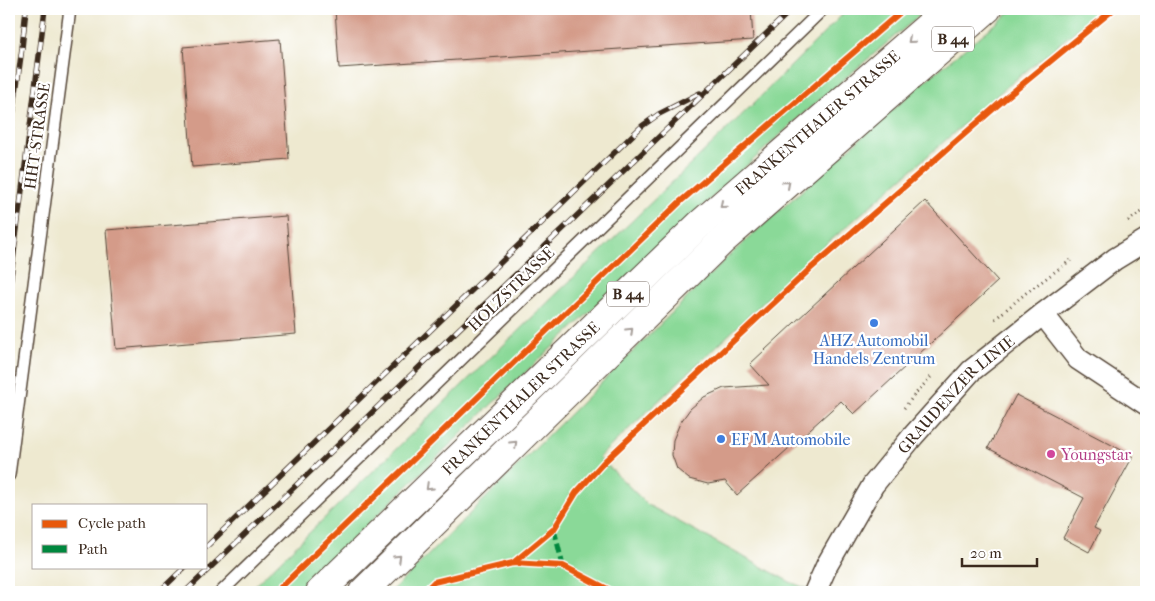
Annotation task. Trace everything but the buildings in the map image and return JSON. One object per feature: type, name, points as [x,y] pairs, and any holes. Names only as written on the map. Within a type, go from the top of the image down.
[{"type":"main road","name":"FRANKENTHALER STRASSE","points":[[320,592],[700,224],[948,9]]},
{"type":"main road","name":"FRANKENTHALER STRASSE","points":[[363,592],[722,241],[987,9]]},
{"type":"street","name":"GRAUDENZER LINIE","points":[[815,592],[827,565],[873,485],[913,436],[971,372],[1042,314],[1115,259],[1146,240]]},
{"type":"street","points":[[1042,314],[1078,359],[1146,404]]},
{"type":"lane","name":"HHT-STRASSE","points":[[9,475],[70,9]]},
{"type":"lane","name":"HOLZSTRASSE","points":[[221,592],[823,9]]},
{"type":"green space","points":[[848,9],[927,9],[804,113],[692,216],[493,403],[298,592],[248,592],[750,107]]},
{"type":"green space","points":[[1014,9],[1102,9],[1003,90],[805,263],[599,457],[648,505],[790,582],[816,592],[572,592],[555,584],[473,592],[391,592],[732,253],[925,81]]},
{"type":"railway","points":[[9,145],[26,9]]},
{"type":"railway","points":[[9,292],[45,9]]},
{"type":"railway","points":[[185,592],[792,9]]},
{"type":"railway","points":[[208,545],[642,126],[659,114],[700,93]]},
{"type":"railway","points":[[159,592],[184,568]]},
{"type":"marked path","points":[[554,529],[563,566]]},
{"type":"cycle path","points":[[276,592],[681,201],[904,9]]},
{"type":"cycle path","points":[[513,563],[554,529],[576,493],[604,462],[810,269],[1008,96],[1114,9]]},
{"type":"cycle path","points":[[424,592],[434,582],[513,563],[563,566],[613,592]]},
{"type":"place","name":"AHZ Automobil Handels Zentrum","points":[[874,323]]},
{"type":"place","name":"EF M Automobile","points":[[721,439]]},
{"type":"place","name":"Youngstar","points":[[1051,454]]}]
